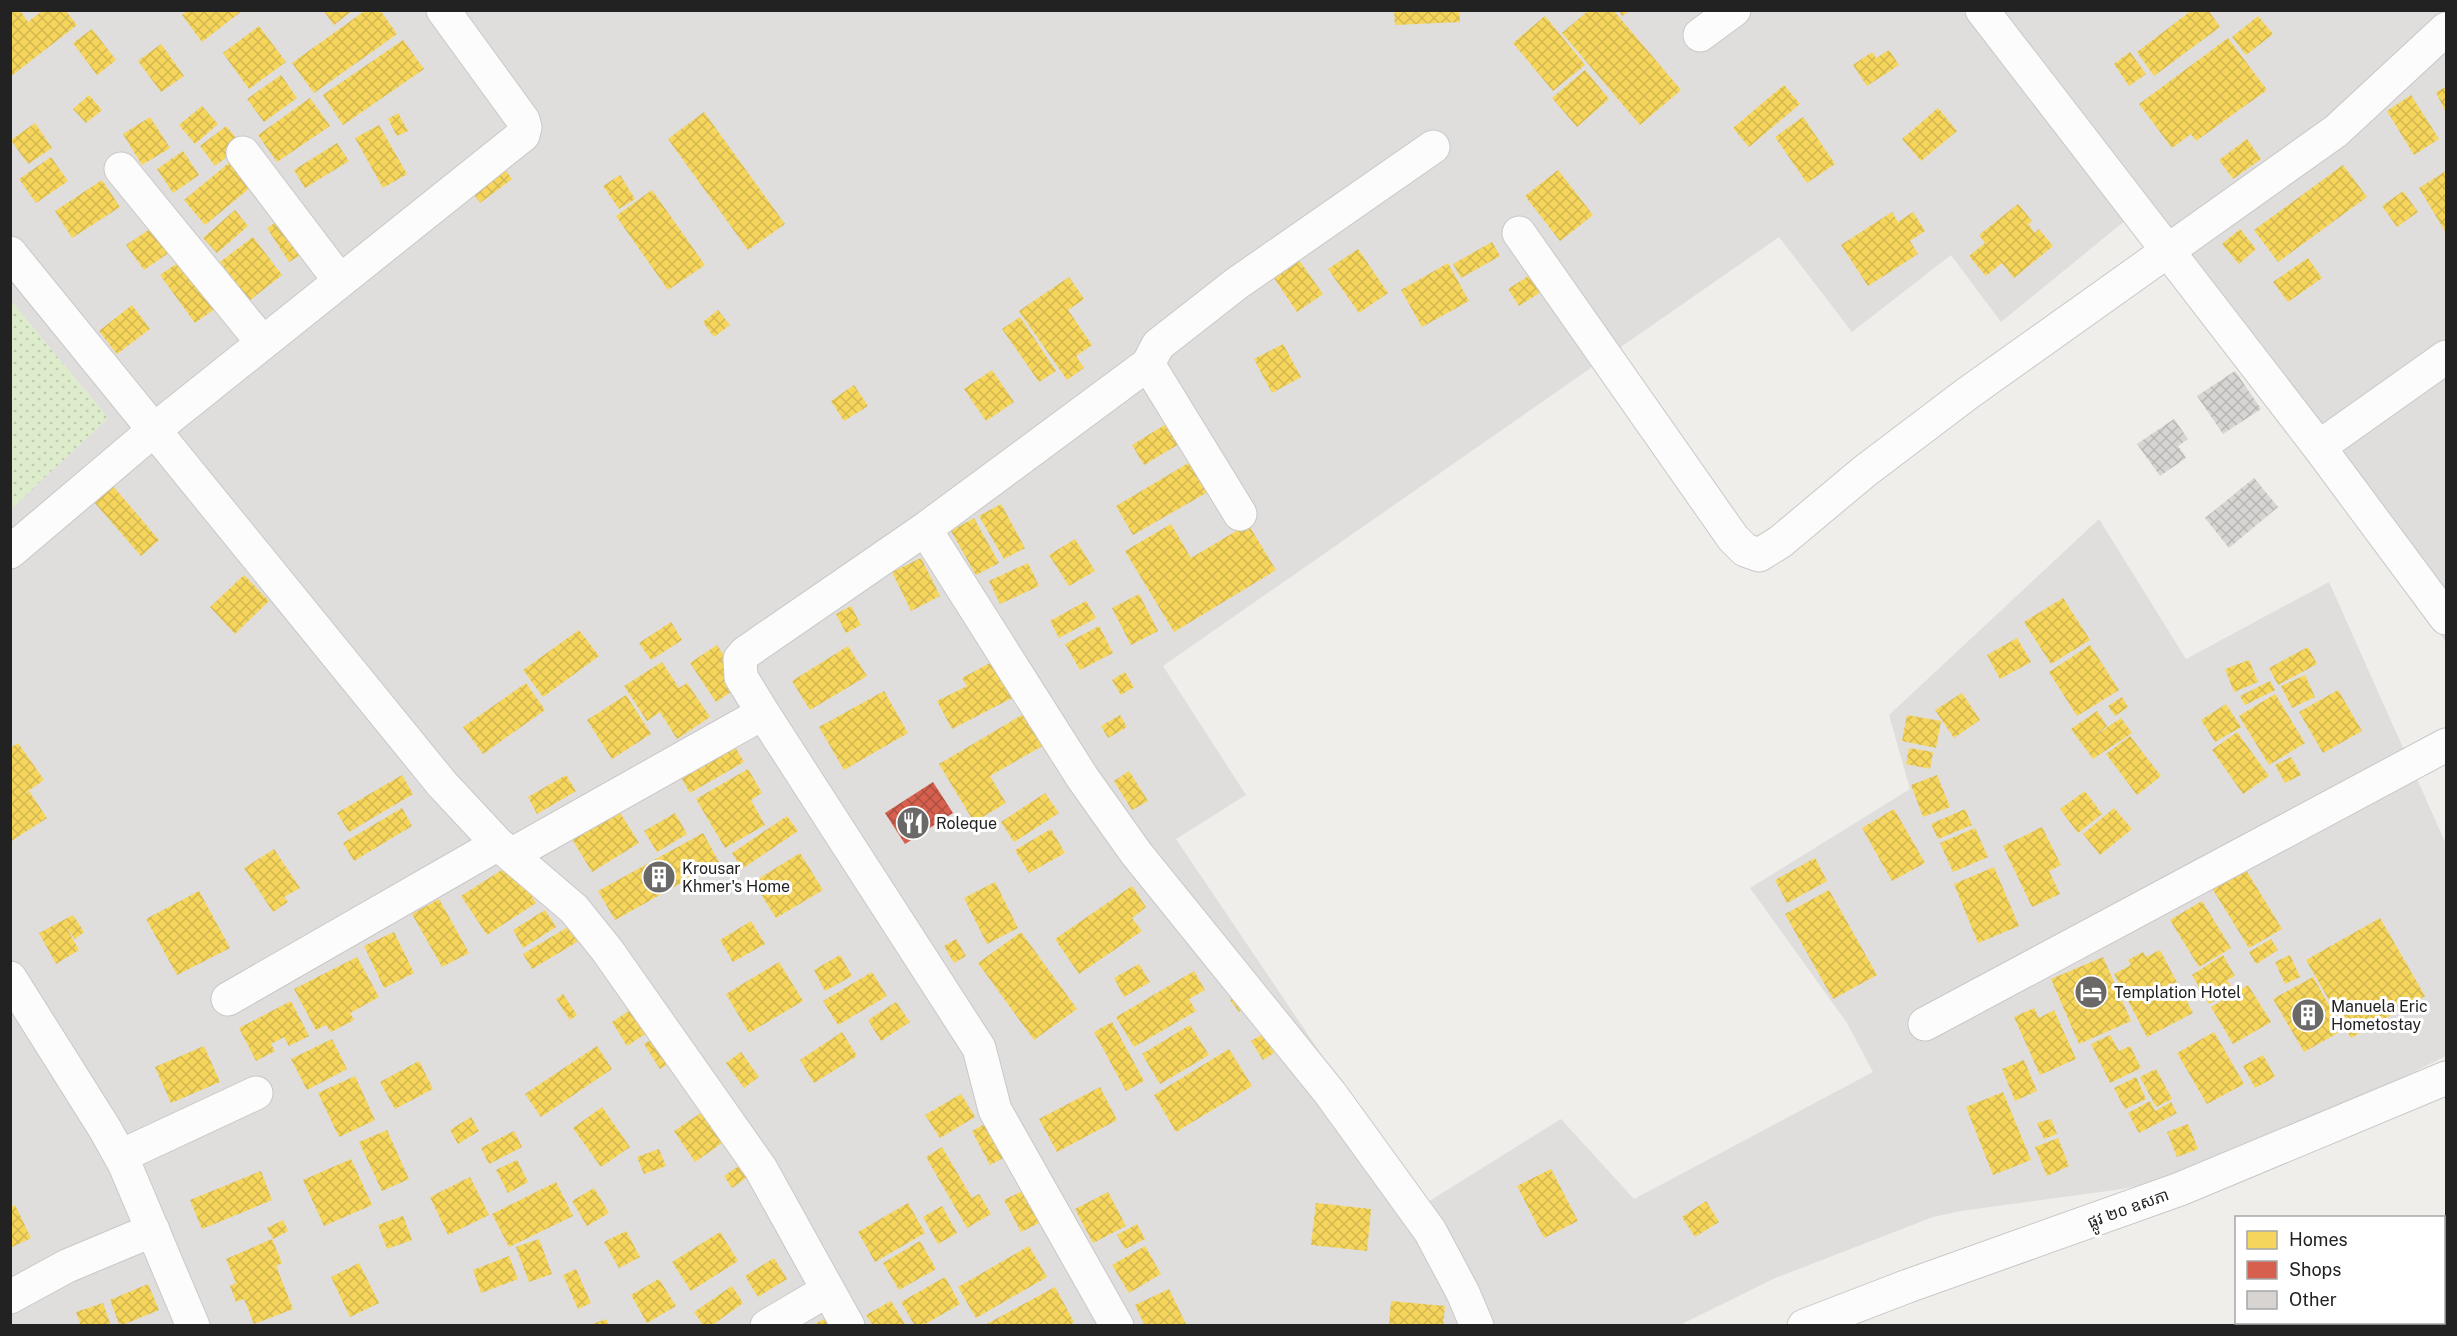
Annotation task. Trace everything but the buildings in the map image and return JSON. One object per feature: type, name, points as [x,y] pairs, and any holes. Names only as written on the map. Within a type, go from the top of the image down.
[{"type":"street","points":[[10,552],[154,430],[523,135],[525,127],[523,120],[443,10]]},
{"type":"street","points":[[1700,35],[1734,10]]},
{"type":"street","points":[[1982,10],[2319,447],[2446,618]]},
{"type":"street","points":[[1519,233],[1733,538],[1745,550],[1759,555],[1780,542],[1865,471],[1968,393],[2336,131],[2446,28]]},
{"type":"street","points":[[1117,1326],[995,1110],[979,1048],[763,713],[741,677],[740,659],[745,653],[925,528],[1148,364],[1158,345],[1236,284],[1433,147]]},
{"type":"street","points":[[243,153],[340,281]]},
{"type":"street","points":[[120,169],[263,343]]},
{"type":"street","points":[[10,254],[442,784],[505,849],[574,909],[607,950],[761,1169],[848,1326]]},
{"type":"street","points":[[2319,447],[2446,357]]},
{"type":"street","points":[[1148,364],[1240,514]]},
{"type":"street","points":[[925,528],[1082,777],[1136,853],[1329,1093],[1430,1231],[1463,1293],[1477,1326]]},
{"type":"street","points":[[228,999],[763,713]]},
{"type":"street","points":[[1925,1024],[2446,745]]},
{"type":"street","points":[[10,978],[121,1156],[193,1326]]},
{"type":"street","name":"ផ្លូវ ២០ ឧសភា","points":[[1804,1326],[1898,1289],[2180,1190],[2446,1078]]},
{"type":"street","points":[[121,1156],[256,1093]]},
{"type":"street","points":[[10,1297],[68,1266],[153,1230]]},
{"type":"street","points":[[767,1326],[828,1290]]},
{"type":"shaded area","points":[[10,11],[2446,11],[2446,642],[2126,220],[2001,322],[1951,255],[1852,332],[1779,237],[1163,666],[1246,795],[1176,839],[1423,1205],[1561,1119],[1634,1199],[1873,1072],[1847,1023],[1750,888],[1910,789],[1889,715],[2099,519],[2186,659],[2329,582],[2446,844],[2446,1056],[2220,1168],[2122,1189],[1961,1211],[1933,1217],[1773,1279],[1680,1325],[11,1325],[11,509],[108,418],[11,301]]},
{"type":"green space","points":[[10,301],[108,418],[11,509]]},
{"type":"water","points":[[2445,1268],[2446,1268],[2445,1316]]},
{"type":"water","points":[[2317,1324],[2430,1324],[2425,1326],[2314,1325]]},
{"type":"place","name":"Roleque","points":[[913,823]]},
{"type":"place","name":"Krousar Khmer's Home","points":[[659,877]]},
{"type":"place","name":"Templation Hotel","points":[[2091,992]]},
{"type":"place","name":"Manuela Eric Hometostay","points":[[2308,1015]]}]
